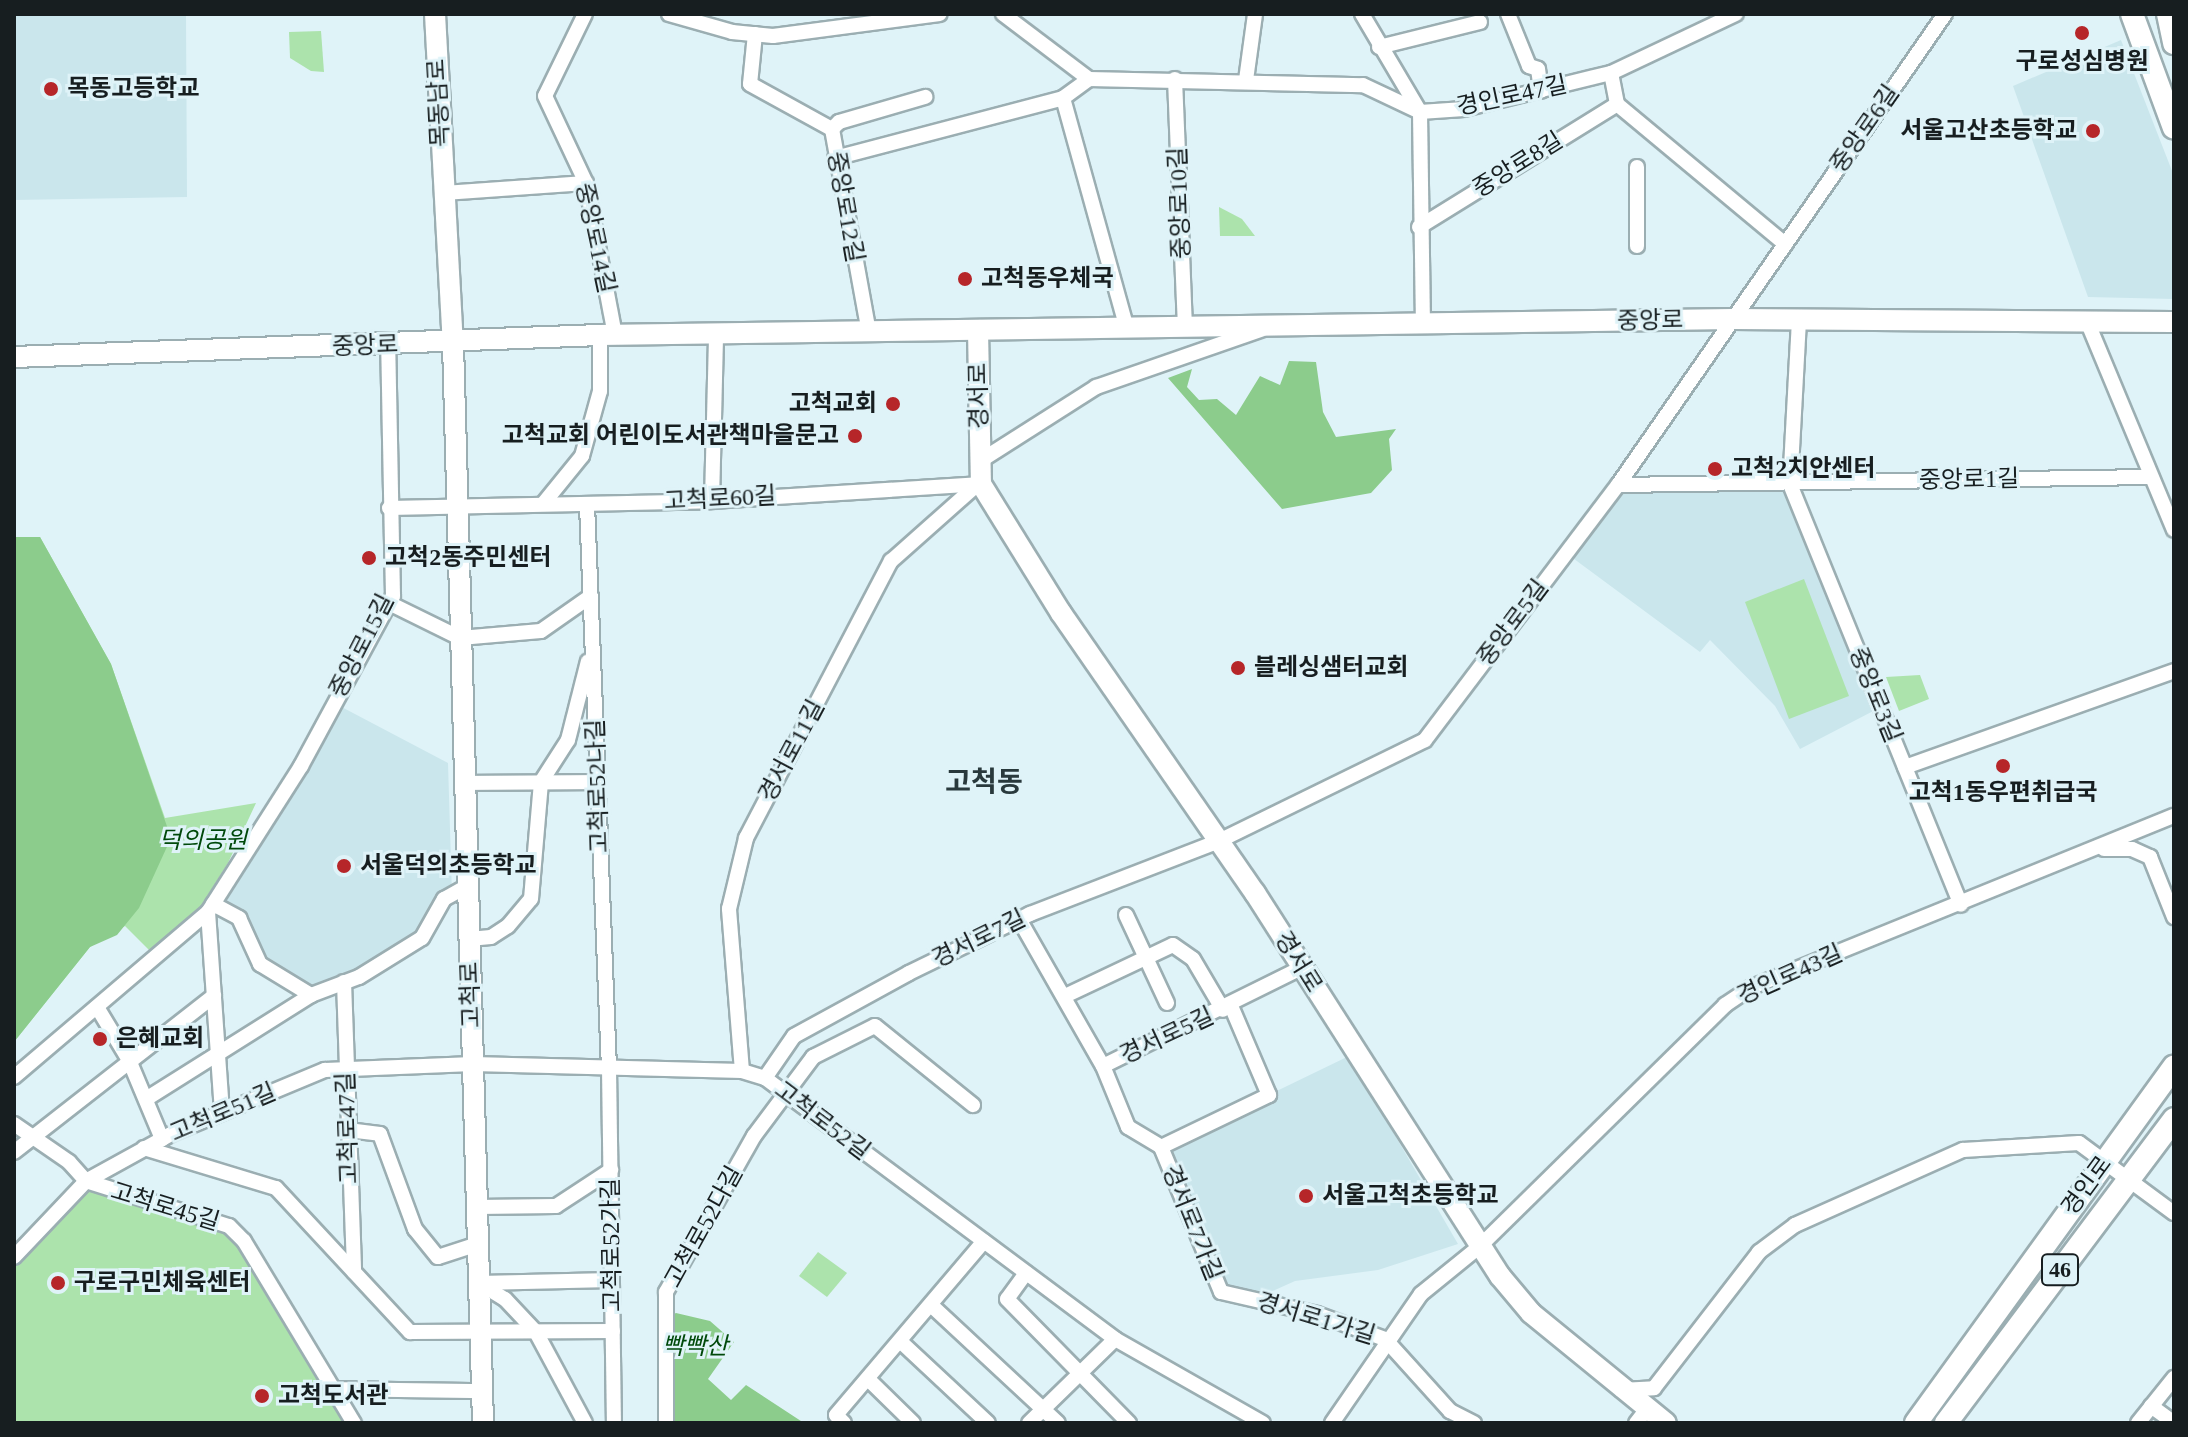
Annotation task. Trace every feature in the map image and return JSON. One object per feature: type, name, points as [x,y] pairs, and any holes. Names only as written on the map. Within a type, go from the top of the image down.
[{"type":"main road","name":"목동남로","points":[[435,14],[453,343]]},
{"type":"main road","points":[[2132,14],[2174,128]]},
{"type":"main road","points":[[2168,14],[2174,43]]},
{"type":"main road","name":"중앙로","points":[[14,357],[607,335],[1733,319],[2174,322]]},
{"type":"main road","name":"경서로","points":[[978,330],[981,475],[1061,613],[1219,841],[1480,1246],[1531,1313],[1621,1390],[1642,1416],[1666,1423]]},
{"type":"main road","name":"고척로","points":[[453,343],[483,1423]]},
{"type":"main road","name":"경인로","points":[[1916,1423],[2174,1066]]},
{"type":"main road","name":"경인로","points":[[1946,1423],[2174,1119]]},
{"type":"street","name":"중앙로14길","points":[[543,504],[582,456],[600,391],[607,335],[586,183],[545,96],[585,14]]},
{"type":"street","points":[[669,14],[773,36],[940,14]]},
{"type":"street","points":[[835,158],[1063,98],[1089,79],[1003,14]]},
{"type":"street","points":[[1246,80],[1255,14]]},
{"type":"street","points":[[1362,14],[1420,112],[1419,227],[1423,324]]},
{"type":"street","points":[[1508,14],[1529,66],[1538,69],[1541,91]]},
{"type":"street","points":[[1706,14],[1729,17]]},
{"type":"street","name":"중앙로6길","points":[[1733,319],[1945,14]]},
{"type":"street","name":"경인로47길","points":[[1089,79],[1246,80],[1363,85],[1420,112],[1464,109],[1611,73],[1729,17]]},
{"type":"street","points":[[1379,47],[1480,22]]},
{"type":"street","name":"중앙로12길","points":[[755,34],[750,84],[832,129],[869,332]]},
{"type":"street","points":[[1611,73],[1617,104],[1785,244]]},
{"type":"street","name":"중앙로10길","points":[[1175,79],[1185,327]]},
{"type":"street","points":[[832,129],[839,122],[925,97]]},
{"type":"street","points":[[1063,98],[1127,328]]},
{"type":"street","name":"중앙로8길","points":[[1419,227],[1617,104]]},
{"type":"street","points":[[1637,167],[1637,246]]},
{"type":"street","points":[[444,193],[586,183]]},
{"type":"street","name":"중앙로5길","points":[[1219,841],[1425,740],[1618,485],[1733,319]]},
{"type":"street","name":"중앙로3길","points":[[1799,320],[1790,484],[1961,905]]},
{"type":"street","points":[[2087,321],[2148,477],[2174,530]]},
{"type":"street","name":"경서로","points":[[981,475],[1096,387],[1273,326]]},
{"type":"street","points":[[712,501],[716,334]]},
{"type":"street","name":"중앙로15길","points":[[14,1077],[210,908],[301,766],[393,596],[388,345]]},
{"type":"street","name":"고척로60길","points":[[456,506],[712,501],[981,475]]},
{"type":"street","name":"경서로11길","points":[[742,1071],[729,909],[746,838],[891,561],[981,475]]},
{"type":"street","name":"중앙로1길","points":[[1790,484],[2148,477]]},
{"type":"street","points":[[1618,485],[1790,484]]},
{"type":"street","name":"고척로52나길","points":[[587,504],[609,1068]]},
{"type":"street","points":[[389,508],[456,506]]},
{"type":"street","points":[[389,603],[460,638],[541,631],[591,596]]},
{"type":"street","points":[[469,939],[491,937],[508,926],[531,899],[541,782],[568,740],[593,643]]},
{"type":"street","points":[[1905,767],[2174,671]]},
{"type":"street","points":[[464,783],[598,782]]},
{"type":"street","name":"경인로43길","points":[[1332,1423],[1385,1339],[1421,1294],[1480,1246],[1725,1005],[1752,987],[1961,905],[2084,851],[2174,816]]},
{"type":"street","name":"경서로7길","points":[[765,1078],[794,1036],[1019,919],[1219,841]]},
{"type":"street","points":[[2084,851],[2119,847],[2144,852],[2174,917]]},
{"type":"street","points":[[146,1099],[217,1051],[311,995],[344,982],[422,938],[444,899],[467,886]]},
{"type":"street","points":[[222,1113],[210,908],[239,918],[260,964],[311,995]]},
{"type":"street","points":[[1126,915],[1167,1003]]},
{"type":"street","name":"경서로7가길","points":[[1019,919],[1103,1066],[1128,1127],[1161,1147],[1221,1292]]},
{"type":"street","points":[[1065,996],[1173,945],[1183,948],[1227,1008]]},
{"type":"street","name":"경서로5길","points":[[1103,1066],[1227,1008],[1301,968]]},
{"type":"street","name":"고척로47길","points":[[344,982],[354,1273]]},
{"type":"street","points":[[14,1152],[29,1136],[214,996]]},
{"type":"street","points":[[97,1007],[129,1060],[162,1139]]},
{"type":"street","name":"경서로5길","points":[[1161,1147],[1269,1095],[1227,1008]]},
{"type":"street","name":"고척로52다길","points":[[666,1423],[666,1292],[754,1136],[813,1057],[875,1026],[973,1105]]},
{"type":"street","name":"고척로52길","points":[[473,1064],[742,1071],[765,1078],[1115,1339],[1257,1422]]},
{"type":"street","name":"고척로51길","points":[[14,1257],[86,1181],[162,1139],[222,1113],[325,1070],[473,1064]]},
{"type":"street","name":"고척로52가길","points":[[609,1068],[614,1423]]},
{"type":"street","name":"고척로45길","points":[[14,1124],[69,1162],[86,1181],[229,1226],[244,1241],[354,1423]]},
{"type":"street","points":[[348,1130],[380,1134],[415,1229],[438,1257],[478,1244]]},
{"type":"street","points":[[1621,1390],[1654,1388],[1759,1252],[1795,1225],[1963,1150],[2079,1143],[2174,1213]]},
{"type":"street","points":[[144,1148],[276,1188],[410,1332],[613,1331]]},
{"type":"street","points":[[477,1207],[556,1206],[611,1170]]},
{"type":"street","points":[[844,1423],[836,1415],[984,1241]]},
{"type":"street","points":[[1026,1273],[1007,1299],[1129,1423]]},
{"type":"street","points":[[479,1283],[612,1280]]},
{"type":"street","points":[[479,1283],[505,1299],[536,1332],[585,1423]]},
{"type":"street","name":"경서로1가길","points":[[1221,1292],[1317,1314],[1385,1339],[1450,1411],[1474,1423]]},
{"type":"street","points":[[931,1305],[1058,1423]]},
{"type":"street","points":[[1029,1423],[1115,1339]]},
{"type":"street","points":[[900,1341],[988,1423]]},
{"type":"street","points":[[2138,1423],[2174,1378]]},
{"type":"street","points":[[868,1379],[913,1423]]},
{"type":"street","points":[[333,1389],[482,1391]]},
{"type":"street","points":[[2151,1406],[2174,1423]]},
{"type":"shaded area","points":[[14,14],[186,14],[187,197],[14,200]]},
{"type":"shaded area","name":"서울고산초등학교","points":[[2121,40],[2174,176],[2174,299],[2088,297],[2013,86]]},
{"type":"shaded area","points":[[1790,484],[1881,707],[1800,749],[1775,706],[1710,640],[1700,652],[1566,553],[1618,485]]},
{"type":"shaded area","name":"서울덕의초등학교","points":[[334,703],[448,763],[452,895],[422,938],[311,995],[260,964],[239,918],[213,904]]},
{"type":"shaded area","name":"서울고척초등학교","points":[[1349,1056],[1458,1244],[1378,1270],[1295,1281],[1255,1299],[1221,1292],[1161,1147]]},
{"type":"green space","points":[[321,31],[324,72],[311,71],[290,58],[289,32]]},
{"type":"green space","points":[[1219,207],[1242,219],[1255,236],[1220,236]]},
{"type":"green space","points":[[1289,361],[1316,362],[1323,412],[1336,437],[1396,429],[1389,439],[1392,470],[1371,493],[1282,509],[1168,378],[1192,369],[1187,387],[1199,400],[1217,399],[1236,415],[1260,376],[1280,385]]},
{"type":"green space","name":"덕의공원","points":[[14,537],[40,537],[111,664],[165,818],[256,803],[228,863],[200,908],[151,952],[125,926],[90,947],[14,1042]]},
{"type":"green space","points":[[14,537],[40,537],[111,664],[171,838],[139,908],[117,935],[90,947],[14,1042]]},
{"type":"green space","points":[[1804,579],[1849,696],[1789,719],[1745,602]]},
{"type":"green space","points":[[1920,675],[1929,699],[1899,711],[1886,677]]},
{"type":"green space","points":[[86,1181],[229,1226],[354,1423],[14,1423],[14,1257]]},
{"type":"green space","points":[[818,1252],[847,1273],[827,1297],[799,1276]]},
{"type":"green space","name":"빡빡산","points":[[676,1313],[710,1321],[734,1342],[708,1379],[731,1400],[746,1385],[804,1423],[667,1423],[666,1318]]},
{"type":"place","name":"구로성심병원","points":[[2082,33]]},
{"type":"place","name":"목동고등학교","points":[[51,89]]},
{"type":"place","name":"서울고산초등학교","points":[[2093,131]]},
{"type":"place","name":"고척동우체국","points":[[965,279]]},
{"type":"place","name":"고척교회","points":[[893,404]]},
{"type":"place","name":"고척교회 어린이도서관책마을문고","points":[[855,436]]},
{"type":"place","name":"고척2치안센터","points":[[1715,469]]},
{"type":"place","name":"고척2동주민센터","points":[[369,558]]},
{"type":"place","name":"블레싱샘터교회","points":[[1238,668]]},
{"type":"place","name":"고척1동우편취급국","points":[[2003,766]]},
{"type":"place","name":"서울덕의초등학교","points":[[344,866]]},
{"type":"place","name":"은혜교회","points":[[100,1039]]},
{"type":"place","name":"서울고척초등학교","points":[[1306,1196]]},
{"type":"place","name":"구로구민체육센터","points":[[58,1283]]},
{"type":"place","name":"고척도서관","points":[[262,1396]]},
{"type":"district","name":"고척동","points":[[984,782]]}]
